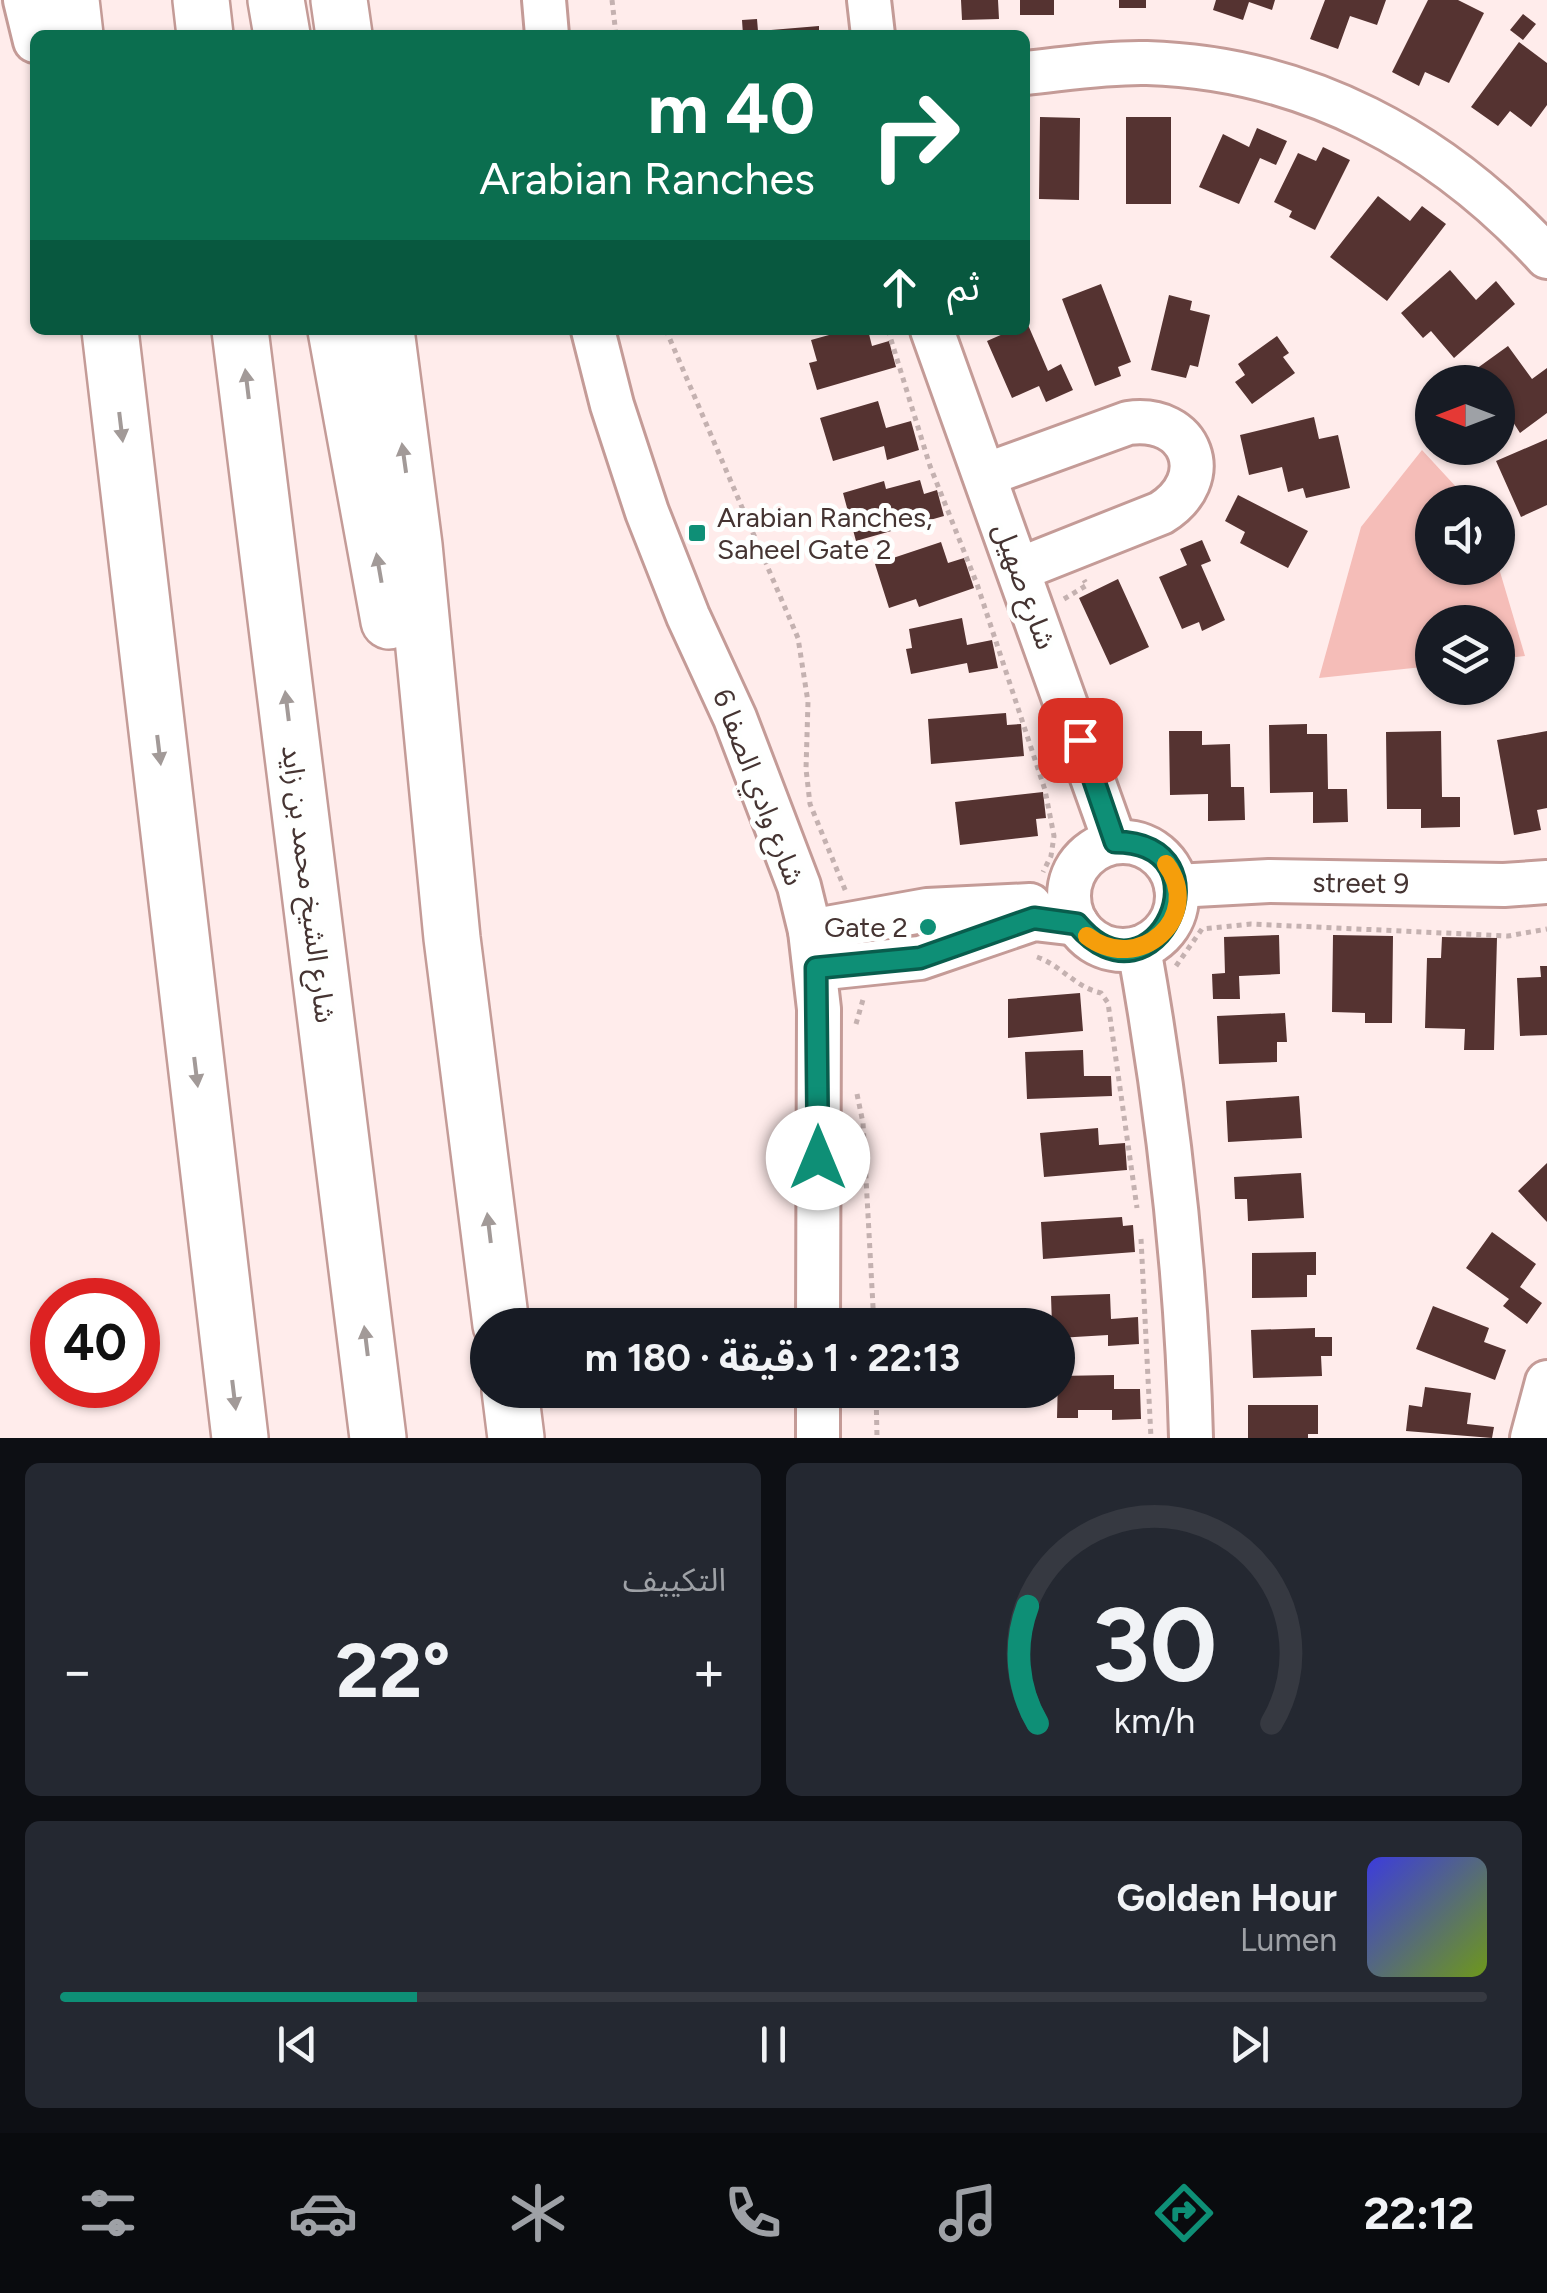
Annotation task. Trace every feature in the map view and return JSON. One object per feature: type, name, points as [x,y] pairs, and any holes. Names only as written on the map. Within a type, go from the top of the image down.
[{"type":"highway","points":[[71,0],[74,30]]},
{"type":"highway","points":[[201,0],[204,30]]},
{"type":"highway","points":[[276,0],[281,30]]},
{"type":"highway","points":[[339,0],[343,30]]},
{"type":"highway","points":[[111,335],[240,1438]]},
{"type":"highway","name":"شارع الشيخ محمد بن زايد","points":[[241,335],[378,1438]]},
{"type":"highway","points":[[337,335],[452,938]]},
{"type":"highway","points":[[387,335],[414,545],[452,938],[500,1308]]},
{"type":"highway","points":[[512,1408],[516,1438]]},
{"type":"street","points":[[25,0],[32,30]]},
{"type":"street","points":[[544,0],[547,30]]},
{"type":"street","points":[[868,0],[872,30]]},
{"type":"street","points":[[1030,73],[1145,63],[1208,68],[1270,80],[1356,111],[1435,156],[1506,212],[1547,257]]},
{"type":"street","name":"شارع وادي الصفا 6","points":[[594,335],[647,512],[688,616],[735,718],[799,886],[813,950],[818,1308]]},
{"type":"street","name":"شارع صهيل","points":[[934,335],[1020,569],[1129,836]]},
{"type":"street","points":[[985,475],[1128,423],[1147,420],[1165,425],[1180,436],[1190,452],[1188,488],[1177,503],[1162,513],[1020,569]]},
{"type":"street","points":[[813,950],[861,950],[920,958],[948,951],[997,918],[1034,918],[1061,898],[1086,857],[1099,847],[1129,836],[1132,842],[1160,857],[1175,873],[1173,917],[1153,942],[1138,948],[1121,951],[1088,938],[1061,898]]},
{"type":"street","name":"street 9","points":[[1175,873],[1288,881],[1504,885],[1547,882]]},
{"type":"street","points":[[1138,948],[1178,1202],[1191,1438]]},
{"type":"street","points":[[1532,1438],[1547,1382]]},
{"type":"street","points":[[818,1408],[818,1438]]},
{"type":"path","points":[[612,0],[615,30]]},
{"type":"path","points":[[668,335],[798,638],[808,702],[806,770],[810,804],[822,838],[839,868],[861,950],[855,1027]]},
{"type":"path","points":[[890,335],[930,466],[977,584],[1046,790],[1054,836],[1051,856],[1061,898]]},
{"type":"path","points":[[1055,606],[1088,586],[1068,550]]},
{"type":"path","points":[[1129,836],[1175,873]]},
{"type":"path","points":[[1109,1021],[1172,1010],[1169,975],[1202,928],[1251,924],[1508,936],[1547,929]]},
{"type":"path","points":[[1032,956],[1056,966],[1086,990],[1101,994],[1108,1004],[1140,1221],[1151,1438]]},
{"type":"path","points":[[856,1087],[866,1157],[873,1308]]},
{"type":"path","points":[[876,1408],[877,1438]]},
{"type":"shaded area","points":[[1415,459],[1415,465],[1436,465],[1454,485],[1415,485],[1415,585],[1504,585],[1510,605],[1415,605],[1415,668],[1319,678],[1361,527]]},
{"type":"shaded area","points":[[1515,622],[1525,656],[1515,657]]},
{"type":"building","points":[[961,0],[998,0],[999,19],[962,20]]},
{"type":"building","points":[[1020,0],[1054,0],[1054,15],[1020,15]]},
{"type":"building","points":[[1119,0],[1146,0],[1146,8],[1119,8]]},
{"type":"building","points":[[1216,0],[1275,0],[1272,10],[1249,2],[1243,20],[1213,10]]},
{"type":"building","points":[[1325,0],[1386,0],[1377,25],[1350,16],[1338,49],[1310,39]]},
{"type":"building","points":[[1428,0],[1458,0],[1484,13],[1449,83],[1425,72],[1419,86],[1392,72]]},
{"type":"building","points":[[1523,14],[1536,24],[1523,40],[1510,30]]},
{"type":"building","points":[[757,19],[758,30],[743,30],[742,20]]},
{"type":"building","points":[[819,26],[819,30],[770,30]]},
{"type":"building","points":[[1519,42],[1547,63],[1547,105],[1531,127],[1510,111],[1498,126],[1471,107]]},
{"type":"building","points":[[1040,117],[1080,118],[1079,200],[1039,199]]},
{"type":"building","points":[[1126,117],[1171,117],[1171,204],[1126,204]]},
{"type":"building","points":[[1257,128],[1287,141],[1276,165],[1260,158],[1239,204],[1199,187],[1223,134],[1249,147]]},
{"type":"building","points":[[1323,147],[1350,160],[1315,230],[1289,217],[1292,211],[1274,202],[1298,153],[1316,161]]},
{"type":"building","points":[[1378,196],[1410,221],[1422,206],[1446,224],[1387,301],[1330,257]]},
{"type":"building","points":[[1450,270],[1476,300],[1496,281],[1515,304],[1454,358],[1431,331],[1423,338],[1401,313]]},
{"type":"building","points":[[1101,284],[1131,362],[1118,367],[1121,376],[1095,386],[1062,299]]},
{"type":"building","points":[[1169,295],[1192,301],[1190,310],[1210,315],[1198,367],[1190,365],[1186,378],[1151,370]]},
{"type":"building","points":[[1030,330],[1048,371],[1061,364],[1073,390],[1046,402],[1039,386],[1012,398],[987,341],[1001,335],[1030,335]]},
{"type":"building","points":[[829,335],[869,335],[872,346],[889,341],[896,367],[817,390],[809,363],[817,361],[811,340]]},
{"type":"building","points":[[1277,336],[1289,353],[1283,357],[1295,373],[1252,404],[1235,382],[1245,375],[1238,364]]},
{"type":"building","points":[[1508,346],[1532,379],[1547,368],[1547,413],[1520,433],[1515,425],[1515,365],[1482,365]]},
{"type":"building","points":[[878,401],[886,428],[911,421],[919,450],[887,460],[884,446],[833,461],[820,418]]},
{"type":"building","points":[[1314,417],[1319,439],[1338,435],[1350,488],[1306,498],[1303,488],[1288,492],[1282,467],[1249,475],[1240,435]]},
{"type":"building","points":[[1547,439],[1547,505],[1521,517],[1515,504],[1515,485],[1507,485],[1498,465],[1515,465],[1515,453]]},
{"type":"building","points":[[920,480],[924,494],[937,490],[944,516],[856,541],[843,493],[884,481],[886,489]]},
{"type":"building","points":[[1238,495],[1308,531],[1288,568],[1240,543],[1245,532],[1225,521]]},
{"type":"building","points":[[1202,540],[1211,561],[1201,565],[1225,620],[1202,631],[1199,622],[1182,629],[1159,577],[1187,565],[1180,549]]},
{"type":"building","points":[[941,542],[948,563],[964,558],[974,588],[919,607],[916,599],[889,608],[875,564]]},
{"type":"building","points":[[1118,579],[1149,647],[1110,665],[1079,598]]},
{"type":"building","points":[[962,618],[967,645],[992,640],[998,668],[969,673],[967,663],[911,674],[906,649],[912,648],[909,629]]},
{"type":"building","points":[[1006,713],[1007,725],[1021,724],[1024,756],[931,764],[928,719]]},
{"type":"building","points":[[1307,724],[1307,734],[1327,734],[1328,789],[1347,789],[1348,822],[1313,823],[1313,792],[1270,793],[1269,725]]},
{"type":"building","points":[[1169,731],[1202,731],[1202,745],[1230,744],[1231,787],[1244,787],[1245,820],[1208,821],[1208,794],[1170,795]]},
{"type":"building","points":[[1441,731],[1442,797],[1460,797],[1460,827],[1421,828],[1421,809],[1387,809],[1386,732]]},
{"type":"building","points":[[1547,731],[1547,808],[1537,810],[1541,830],[1514,835],[1497,740]]},
{"type":"building","points":[[1043,792],[1046,818],[1036,819],[1038,836],[960,845],[955,802]]},
{"type":"building","points":[[1279,935],[1280,974],[1239,976],[1240,999],[1213,999],[1212,974],[1225,973],[1224,937]]},
{"type":"building","points":[[1333,935],[1393,936],[1392,1023],[1365,1023],[1365,1013],[1332,1012]]},
{"type":"building","points":[[1442,937],[1497,938],[1494,1050],[1464,1050],[1465,1029],[1425,1028],[1427,958],[1441,958]]},
{"type":"building","points":[[1540,966],[1547,966],[1547,1035],[1520,1036],[1517,978],[1541,977]]},
{"type":"building","points":[[1080,993],[1083,1031],[1008,1038],[1008,999]]},
{"type":"building","points":[[1285,1013],[1287,1042],[1277,1042],[1277,1062],[1219,1064],[1217,1016]]},
{"type":"building","points":[[1083,1050],[1084,1076],[1111,1076],[1112,1096],[1027,1099],[1025,1052]]},
{"type":"building","points":[[1299,1096],[1302,1138],[1228,1142],[1226,1101]]},
{"type":"building","points":[[1098,1128],[1099,1145],[1125,1143],[1127,1170],[1044,1177],[1040,1133]]},
{"type":"building","points":[[1547,1163],[1547,1222],[1518,1191]]},
{"type":"building","points":[[1301,1173],[1304,1218],[1248,1221],[1247,1199],[1235,1199],[1234,1177]]},
{"type":"building","points":[[1122,1217],[1123,1226],[1133,1225],[1135,1252],[1043,1259],[1041,1222]]},
{"type":"building","points":[[1492,1232],[1536,1264],[1520,1287],[1542,1303],[1527,1324],[1503,1306],[1509,1299],[1466,1268]]},
{"type":"building","points":[[1316,1252],[1316,1275],[1307,1275],[1307,1297],[1252,1298],[1252,1253]]},
{"type":"building","points":[[1110,1294],[1111,1319],[1138,1317],[1139,1344],[1108,1346],[1108,1335],[1075,1337],[1075,1308],[1051,1308],[1051,1296]]},
{"type":"building","points":[[1433,1306],[1489,1328],[1484,1342],[1506,1350],[1495,1380],[1416,1349]]},
{"type":"building","points":[[1315,1328],[1315,1337],[1332,1337],[1332,1356],[1321,1356],[1322,1376],[1253,1378],[1251,1330]]},
{"type":"building","points":[[1114,1375],[1114,1389],[1140,1389],[1141,1419],[1112,1420],[1112,1410],[1078,1410],[1078,1418],[1057,1418],[1057,1408],[1075,1408],[1075,1376]]},
{"type":"building","points":[[1425,1387],[1471,1393],[1467,1424],[1494,1427],[1492,1438],[1406,1431],[1409,1405],[1422,1407]]},
{"type":"building","points":[[1248,1405],[1318,1405],[1318,1434],[1308,1434],[1308,1438],[1248,1438]]},
{"type":"slow traffic","points":[[1087,936],[1104,947],[1121,951],[1153,942],[1165,931],[1177,902],[1176,886],[1166,864]]},
{"type":"place","name":"Arabian Ranches, Saheel Gate 2","points":[[697,533]]},
{"type":"place","name":"Gate 2","points":[[928,927]]},
{"type":"route","points":[[818,1158],[816,968],[920,958],[1034,918],[1077,924],[1088,938],[1121,951],[1153,942],[1165,931],[1177,902],[1170,870],[1147,848],[1132,842],[1115,842],[1080,740]]}]
